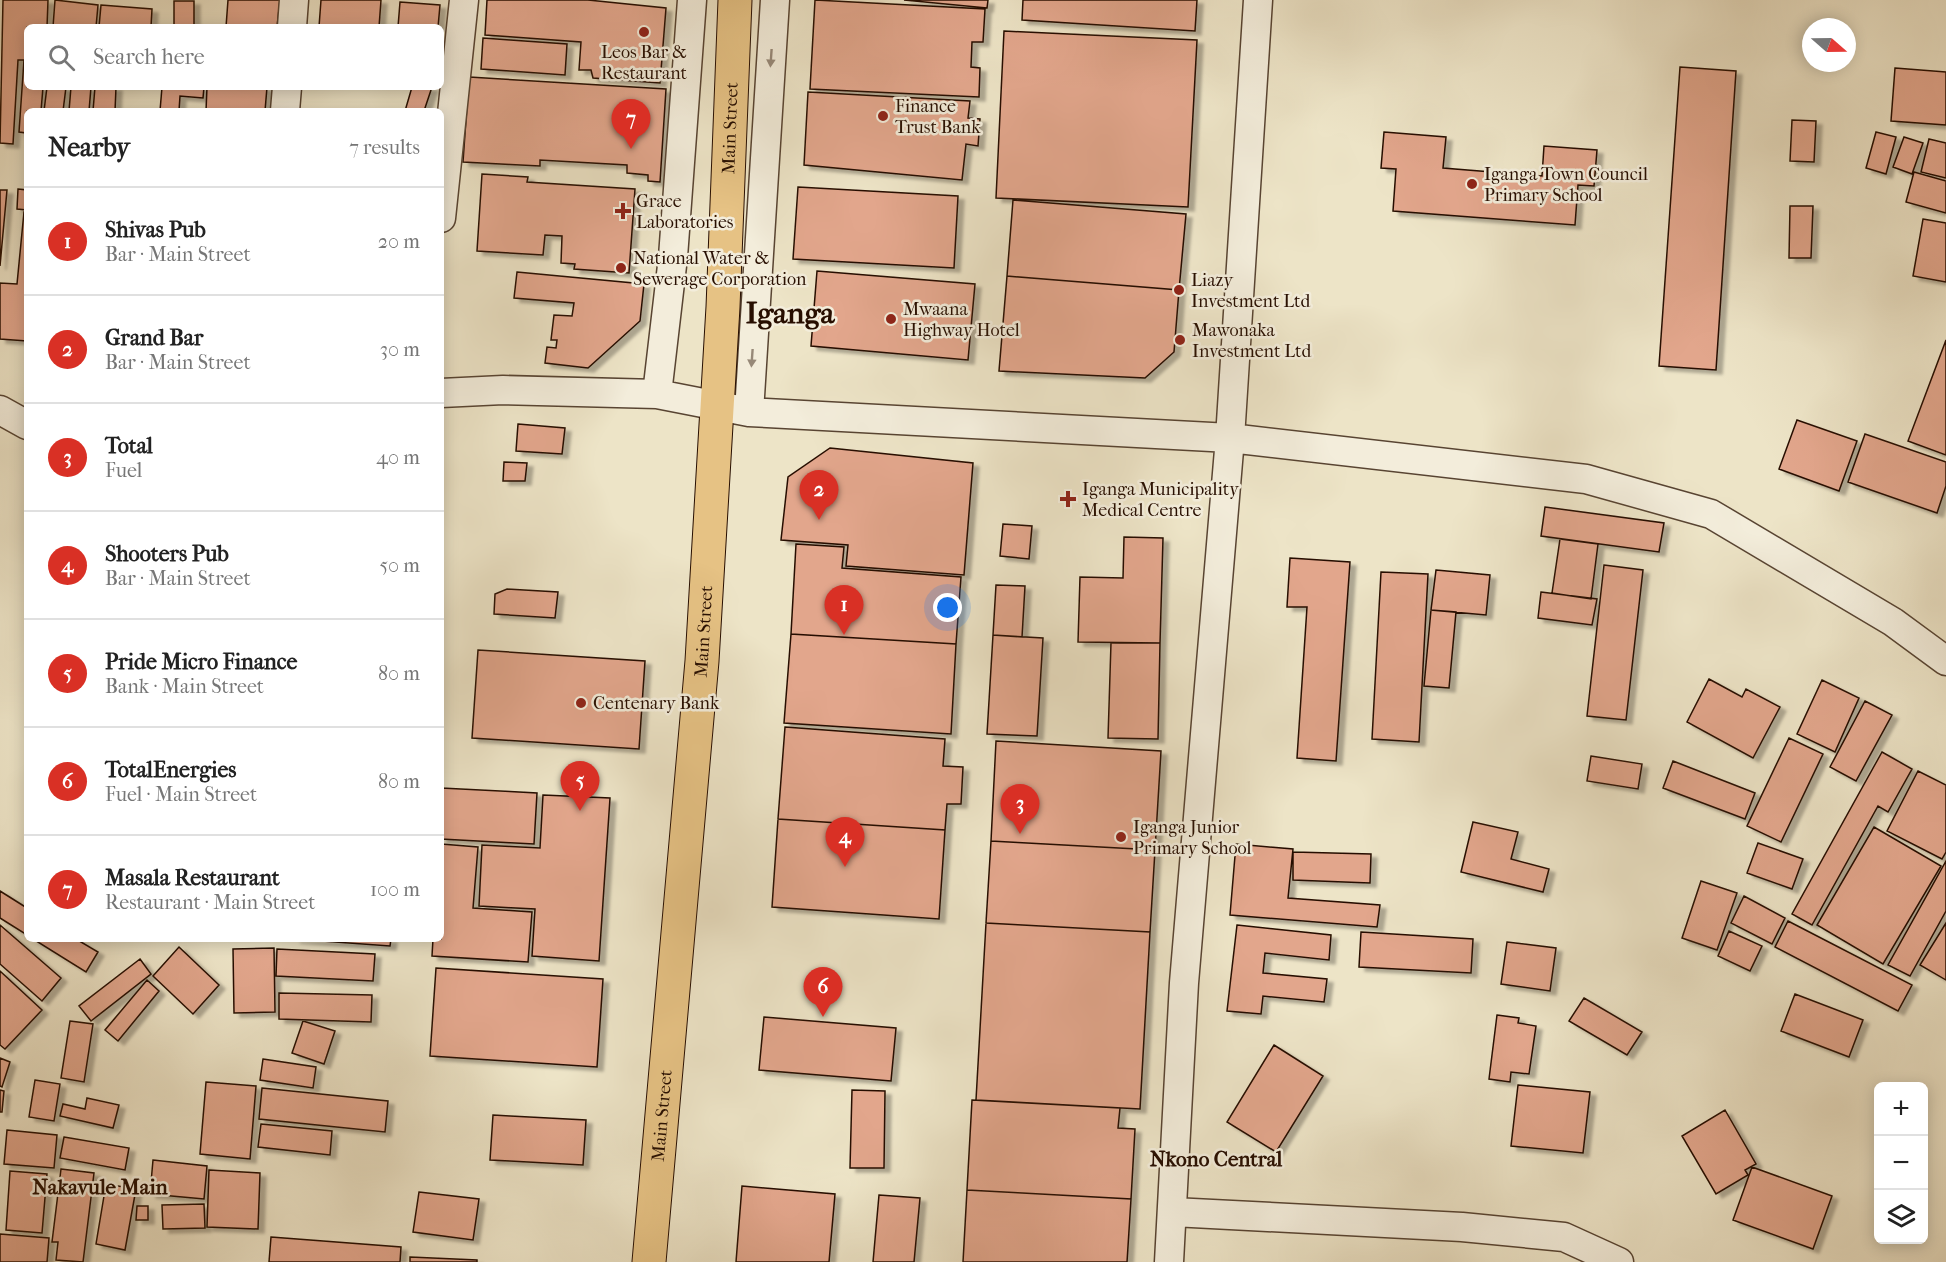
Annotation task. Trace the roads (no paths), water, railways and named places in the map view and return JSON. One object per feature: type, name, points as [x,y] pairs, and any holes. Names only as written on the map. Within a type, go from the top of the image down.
[{"type":"main road","name":"Main Street","points":[[649,1262],[702,661],[717,406],[735,0]]},
{"type":"street","points":[[292,24],[294,0]]},
{"type":"street","points":[[444,190],[464,0]]},
{"type":"street","points":[[657,394],[673,257],[692,0]]},
{"type":"street","name":"Main Street","points":[[749,412],[775,0]]},
{"type":"street","points":[[1169,1262],[1184,983],[1230,438],[1258,0]]},
{"type":"street","points":[[285,108],[287,90]]},
{"type":"street","points":[[444,393],[503,390],[657,394],[749,412],[1230,438],[1586,479],[1711,514],[1893,622],[1946,660]]},
{"type":"street","points":[[0,410],[24,423]]},
{"type":"street","points":[[1173,1212],[1462,1227],[1564,1237],[1619,1262]]},
{"type":"place","name":"Leos Bar & Restaurant","points":[[644,32]]},
{"type":"place","name":"Finance Trust Bank","points":[[883,116]]},
{"type":"place","name":"Masala Restaurant","points":[[631,149]]},
{"type":"place","name":"Iganga Town Council Primary School","points":[[1472,184]]},
{"type":"place","name":"Grace Laboratories","points":[[623,211]]},
{"type":"place","name":"National Water & Sewerage Corporation","points":[[621,268]]},
{"type":"place","name":"Liazy Investment Ltd","points":[[1179,290]]},
{"type":"place","name":"Mwaana Highway Hotel","points":[[891,319]]},
{"type":"place","name":"Mawonaka Investment Ltd","points":[[1180,340]]},
{"type":"place","name":"Iganga Municipality Medical Centre","points":[[1068,499]]},
{"type":"place","name":"Grand Bar","points":[[819,520]]},
{"type":"place","name":"Shivas Pub","points":[[844,635]]},
{"type":"place","name":"Centenary Bank","points":[[581,703]]},
{"type":"place","name":"Pride Micro Finance","points":[[580,811]]},
{"type":"place","name":"Total","points":[[1020,834]]},
{"type":"place","name":"Iganga Junior Primary School","points":[[1121,837]]},
{"type":"place","name":"Shooters Pub","points":[[845,867]]},
{"type":"place","name":"TotalEnergies","points":[[823,1017]]},
{"type":"district","name":"Iganga","points":[[790,313]]},
{"type":"district","name":"Nkono Central","points":[[1216,1159]]},
{"type":"district","name":"Nakavule Main","points":[[100,1187]]}]
